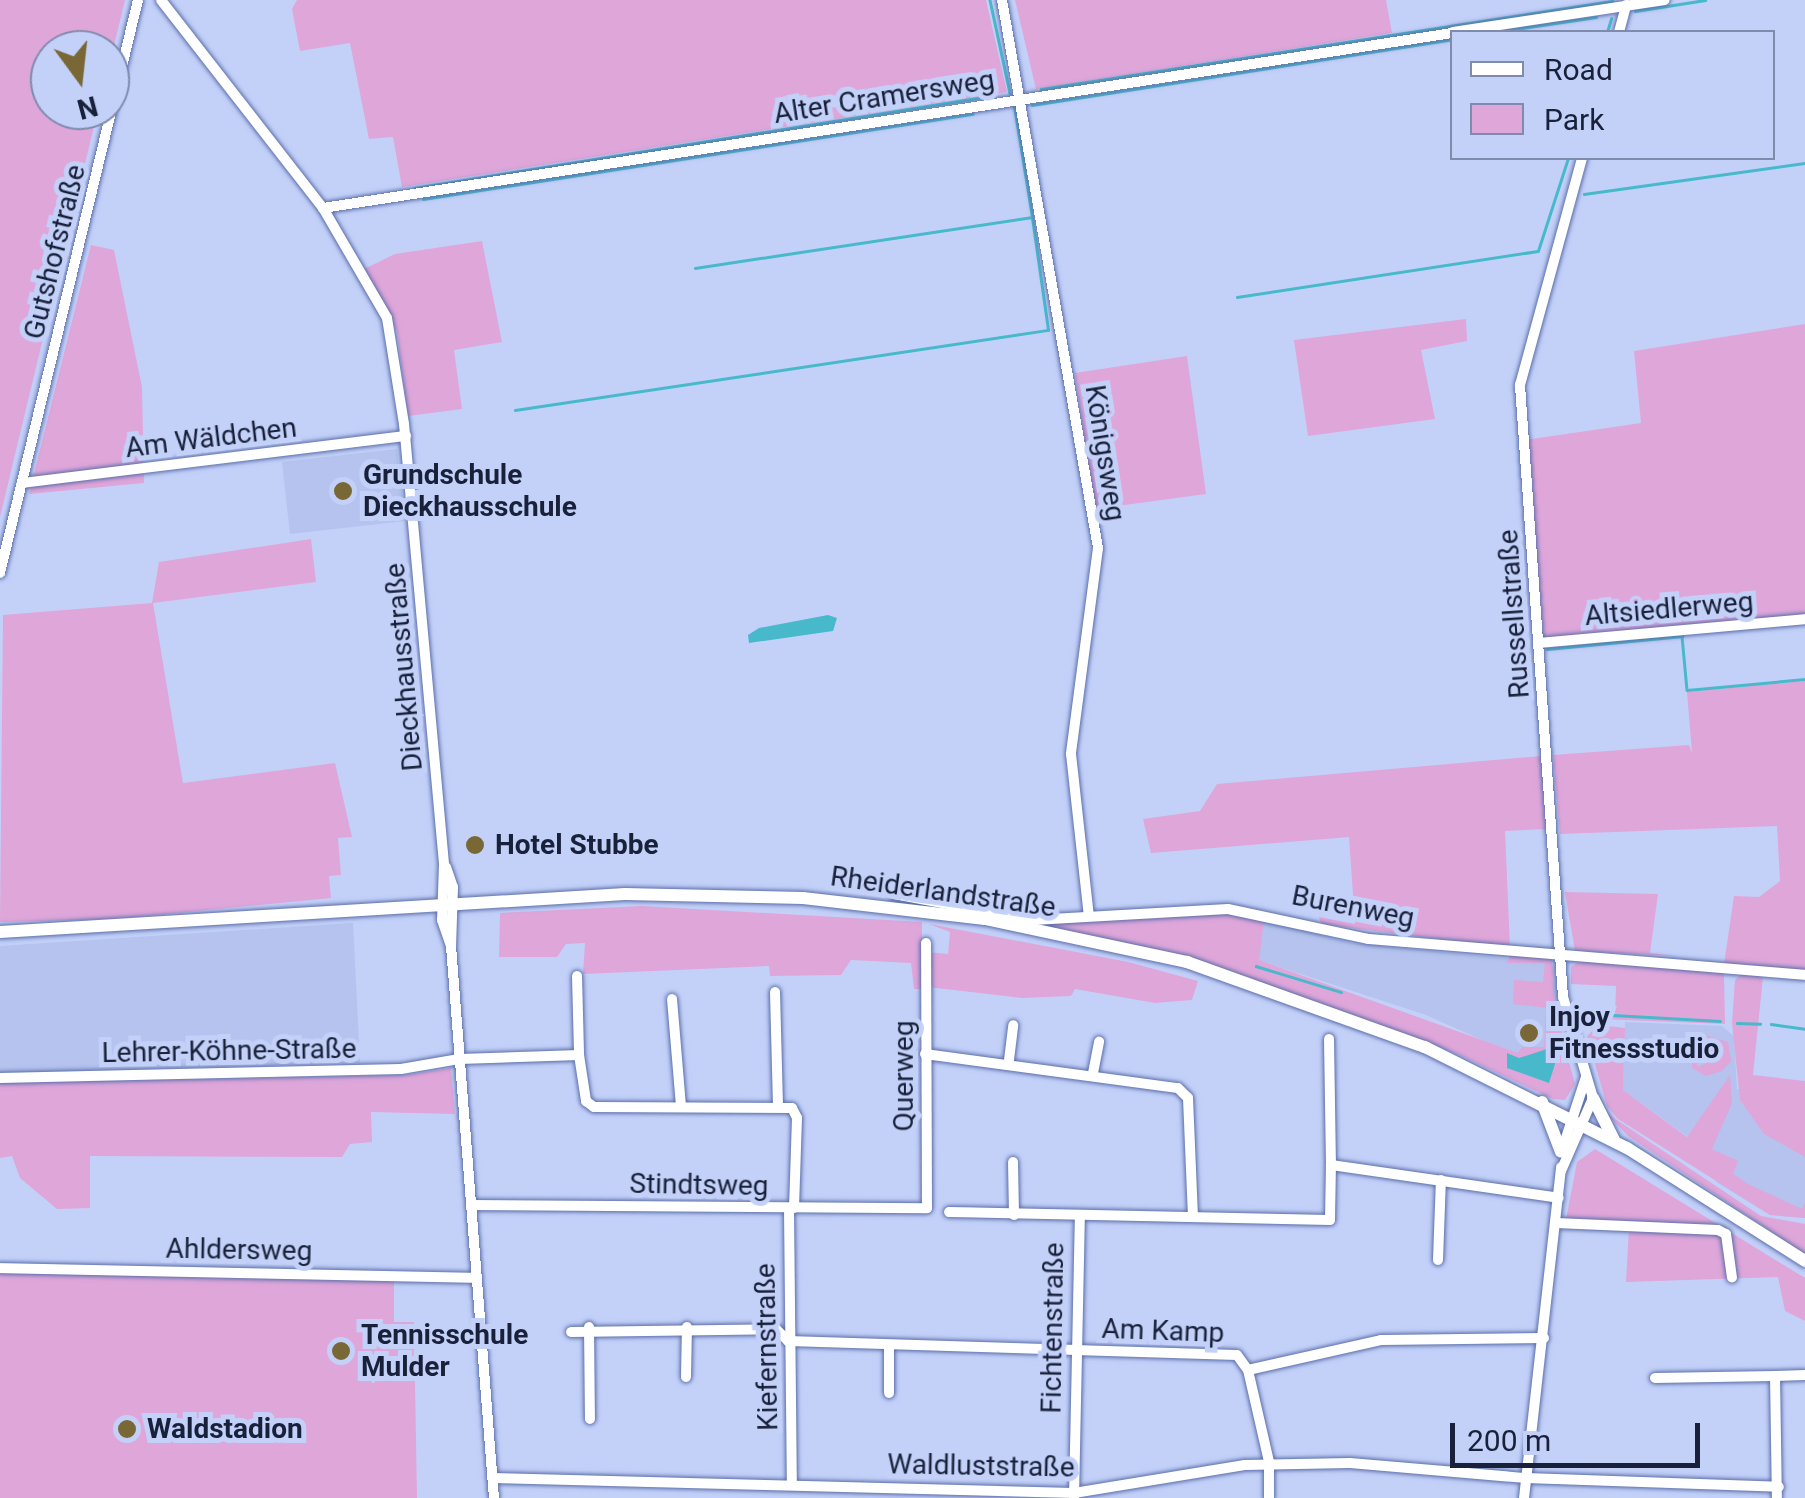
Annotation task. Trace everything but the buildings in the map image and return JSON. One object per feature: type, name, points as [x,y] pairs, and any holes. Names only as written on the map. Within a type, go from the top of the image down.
[{"type":"main road","name":"Rheiderlandstraße","points":[[0,932],[447,903],[750,896],[1001,922],[1244,980],[1425,1047],[1614,1140],[1805,1262]]},
{"type":"main road","points":[[1593,1098],[1614,1140]]},
{"type":"main road","points":[[1542,1102],[1561,1152]]},
{"type":"street","name":"Gutshofstraße","points":[[0,573],[138,0]]},
{"type":"street","name":"Dieckhausstraße","points":[[161,0],[324,208],[387,318],[406,436],[494,1498]]},
{"type":"street","name":"Königsweg","points":[[1002,0],[1024,98],[1098,548],[1071,754],[1088,916]]},
{"type":"street","name":"Alter Cramersweg","points":[[1465,30],[1665,0]]},
{"type":"street","points":[[1619,30],[1626,3]]},
{"type":"street","name":"Alter Cramersweg","points":[[324,208],[1450,32]]},
{"type":"street","name":"Russellstraße","points":[[1581,160],[1522,362],[1564,1009],[1588,1071],[1593,1098]]},
{"type":"street","name":"Am Wäldchen","points":[[22,483],[406,436]]},
{"type":"street","name":"Altsiedlerweg","points":[[1538,643],[1805,620]]},
{"type":"street","name":"Burenweg","points":[[894,894],[1033,920],[1228,909],[1368,939],[1805,975]]},
{"type":"street","name":"Querweg","points":[[926,944],[927,1208]]},
{"type":"street","points":[[577,976],[579,1054],[586,1101],[594,1108],[778,1105],[775,992]]},
{"type":"street","points":[[672,999],[680,1106]]},
{"type":"street","points":[[1009,1060],[1013,1025]]},
{"type":"street","points":[[949,1212],[1080,1219],[1332,1217],[1329,1040]]},
{"type":"street","points":[[1093,1074],[1099,1042]]},
{"type":"street","name":"Lehrer-Köhne-Straße","points":[[0,1078],[401,1069],[459,1059],[579,1054]]},
{"type":"street","points":[[926,1054],[1009,1060],[1178,1088],[1188,1098],[1192,1216]]},
{"type":"street","points":[[1561,1170],[1588,1071]]},
{"type":"street","points":[[1524,1498],[1561,1152],[1593,1098]]},
{"type":"street","name":"Kiefernstraße","points":[[778,1105],[792,1108],[797,1118],[788,1341],[792,1485]]},
{"type":"street","points":[[1013,1162],[1014,1215]]},
{"type":"street","points":[[1331,1165],[1559,1198]]},
{"type":"street","points":[[1438,1260],[1440,1180]]},
{"type":"street","name":"Stindtsweg","points":[[470,1205],[927,1208]]},
{"type":"street","name":"Fichtenstraße","points":[[1074,1496],[1080,1219]]},
{"type":"street","points":[[1556,1223],[1718,1230],[1726,1234],[1732,1278]]},
{"type":"street","name":"Ahldersweg","points":[[0,1268],[477,1278]]},
{"type":"street","points":[[588,1327],[590,1419]]},
{"type":"street","name":"Am Kamp","points":[[571,1332],[588,1327],[776,1328],[788,1341],[1237,1355],[1248,1370],[1381,1340],[1544,1338]]},
{"type":"street","points":[[686,1376],[687,1327]]},
{"type":"street","points":[[889,1345],[890,1394]]},
{"type":"street","points":[[1248,1370],[1268,1462],[1269,1498]]},
{"type":"street","points":[[1656,1378],[1805,1374]]},
{"type":"street","points":[[1775,1376],[1778,1493]]},
{"type":"street","name":"Waldluststraße","points":[[493,1478],[1074,1496],[1268,1462],[1778,1493]]},
{"type":"shaded area","name":"Grundschule Dieckhausschule","points":[[397,449],[405,521],[290,534],[282,462]]},
{"type":"shaded area","points":[[828,615],[837,618],[833,631],[749,643],[748,635],[759,628]]},
{"type":"shaded area","points":[[1264,921],[1352,943],[1555,966],[1567,1078],[1426,1015],[1258,960]]},
{"type":"shaded area","points":[[353,923],[360,1063],[0,1073],[0,946]]},
{"type":"shaded area","points":[[1625,1022],[1722,1026],[1734,1036],[1737,1089],[1805,1102],[1805,1218],[1770,1215],[1716,1182],[1729,1158],[1688,1137],[1623,1090]]},
{"type":"shaded area","points":[[1550,1048],[1555,1064],[1549,1083],[1507,1068],[1507,1053],[1519,1058]]},
{"type":"green space","points":[[0,0],[125,0],[118,30],[30,30],[30,130],[93,130],[0,517]]},
{"type":"green space","points":[[297,0],[986,0],[1007,92],[402,187],[393,137],[369,139],[350,43],[300,51],[292,9]]},
{"type":"green space","points":[[1015,0],[1386,0],[1392,33],[1036,89]]},
{"type":"green space","points":[[482,241],[502,342],[454,350],[462,409],[408,416],[397,332],[364,269],[395,254]]},
{"type":"green space","points":[[91,245],[114,250],[142,387],[144,483],[29,494]]},
{"type":"green space","points":[[1466,319],[1467,341],[1421,350],[1435,419],[1308,436],[1294,340]]},
{"type":"green space","points":[[1805,324],[1805,615],[1544,638],[1525,440],[1641,423],[1634,351]]},
{"type":"green space","points":[[1187,356],[1206,494],[1095,509],[1075,373]]},
{"type":"green space","points":[[311,539],[316,582],[153,603],[183,783],[335,763],[352,837],[338,838],[341,875],[329,876],[331,898],[116,919],[0,922],[3,615],[152,603],[159,562]]},
{"type":"green space","points":[[1805,681],[1805,971],[1724,964],[1734,896],[1759,897],[1780,881],[1777,826],[1560,834],[1553,755],[1689,745],[1692,753],[1687,692]]},
{"type":"green space","points":[[1541,756],[1547,829],[1505,831],[1510,948],[1321,924],[1319,917],[1355,924],[1349,837],[1151,853],[1143,819],[1200,811],[1217,784]]},
{"type":"green space","points":[[1565,892],[1658,894],[1650,953],[1678,956],[1575,951]]},
{"type":"green space","points":[[867,900],[1037,923],[1226,911],[1361,940],[1264,921],[1259,960],[1518,1053],[1522,1047],[1544,1047],[1546,1008],[1513,1004],[1514,980],[1543,982],[1545,963],[1507,963],[1510,955],[1552,959],[1555,1007],[1547,1008],[1555,1010],[1575,1084],[1565,1100],[1553,1099],[1455,1053],[1226,970]]},
{"type":"green space","points":[[642,906],[922,922],[922,989],[914,989],[911,963],[851,960],[841,975],[770,976],[769,966],[583,974],[585,943],[566,944],[557,957],[499,957],[500,913]]},
{"type":"green space","points":[[929,924],[1128,962],[1198,981],[1192,1000],[1155,1003],[1075,989],[1071,996],[1022,998],[928,987],[927,952],[948,954],[950,932]]},
{"type":"green space","points":[[1580,961],[1724,973],[1725,1024],[1576,1018],[1574,1012],[1615,1014],[1616,986],[1571,984],[1571,967]]},
{"type":"green space","points":[[1743,973],[1763,977],[1753,1075],[1805,1081],[1805,1157],[1764,1134],[1740,1100],[1732,1023],[1735,980]]},
{"type":"green space","points":[[1598,1025],[1625,1028],[1623,1090],[1687,1137],[1730,1075],[1732,1103],[1712,1149],[1738,1161],[1733,1174],[1748,1184],[1802,1209],[1805,1203],[1805,1218],[1770,1215],[1618,1119],[1607,1106],[1587,1036]]},
{"type":"green space","points":[[1702,1034],[1728,1042],[1731,1061],[1722,1071],[1706,1076],[1692,1068],[1692,1055],[1697,1056],[1697,1067],[1705,1064],[1703,1056],[1692,1054]]},
{"type":"green space","points":[[451,1068],[455,1114],[371,1112],[372,1142],[350,1144],[342,1157],[90,1156],[90,1208],[57,1209],[20,1178],[12,1156],[0,1158],[0,1083],[406,1075]]},
{"type":"green space","points":[[1605,1112],[1761,1216],[1805,1224],[1805,1254],[1628,1136]]},
{"type":"green space","points":[[1595,1149],[1805,1278],[1805,1321],[1785,1311],[1778,1277],[1626,1282],[1629,1228],[1565,1225],[1577,1162]]},
{"type":"green space","points":[[0,1273],[394,1280],[394,1322],[414,1322],[417,1498],[0,1498]]},
{"type":"waterway","points":[[990,0],[1010,93]]},
{"type":"waterway","points":[[1635,11],[1705,0]]},
{"type":"waterway","points":[[1041,89],[1612,1]]},
{"type":"waterway","points":[[1509,30],[1596,17]]},
{"type":"waterway","points":[[1608,30],[1611,19]]},
{"type":"waterway","points":[[1032,105],[1450,39]]},
{"type":"waterway","points":[[415,188],[995,95]]},
{"type":"waterway","points":[[695,268],[1032,217],[1014,106]]},
{"type":"waterway","points":[[423,199],[972,114]]},
{"type":"waterway","points":[[1237,297],[1538,251],[1567,160]]},
{"type":"waterway","points":[[1584,194],[1805,163]]},
{"type":"waterway","points":[[515,410],[1048,330],[1032,217]]},
{"type":"waterway","points":[[1547,649],[1682,636],[1687,690],[1805,679]]},
{"type":"waterway","points":[[1256,966],[1341,992]]},
{"type":"waterway","points":[[1577,1013],[1720,1021]]},
{"type":"waterway","points":[[1737,1023],[1760,1024]]},
{"type":"waterway","points":[[1771,1024],[1805,1029]]},
{"type":"place","name":"Grundschule Dieckhausschule","points":[[343,491]]},
{"type":"place","name":"Hotel Stubbe","points":[[475,845]]},
{"type":"place","name":"Injoy Fitnessstudio","points":[[1529,1033]]},
{"type":"place","name":"Tennisschule Mulder","points":[[341,1351]]},
{"type":"place","name":"Waldstadion","points":[[127,1429]]}]
